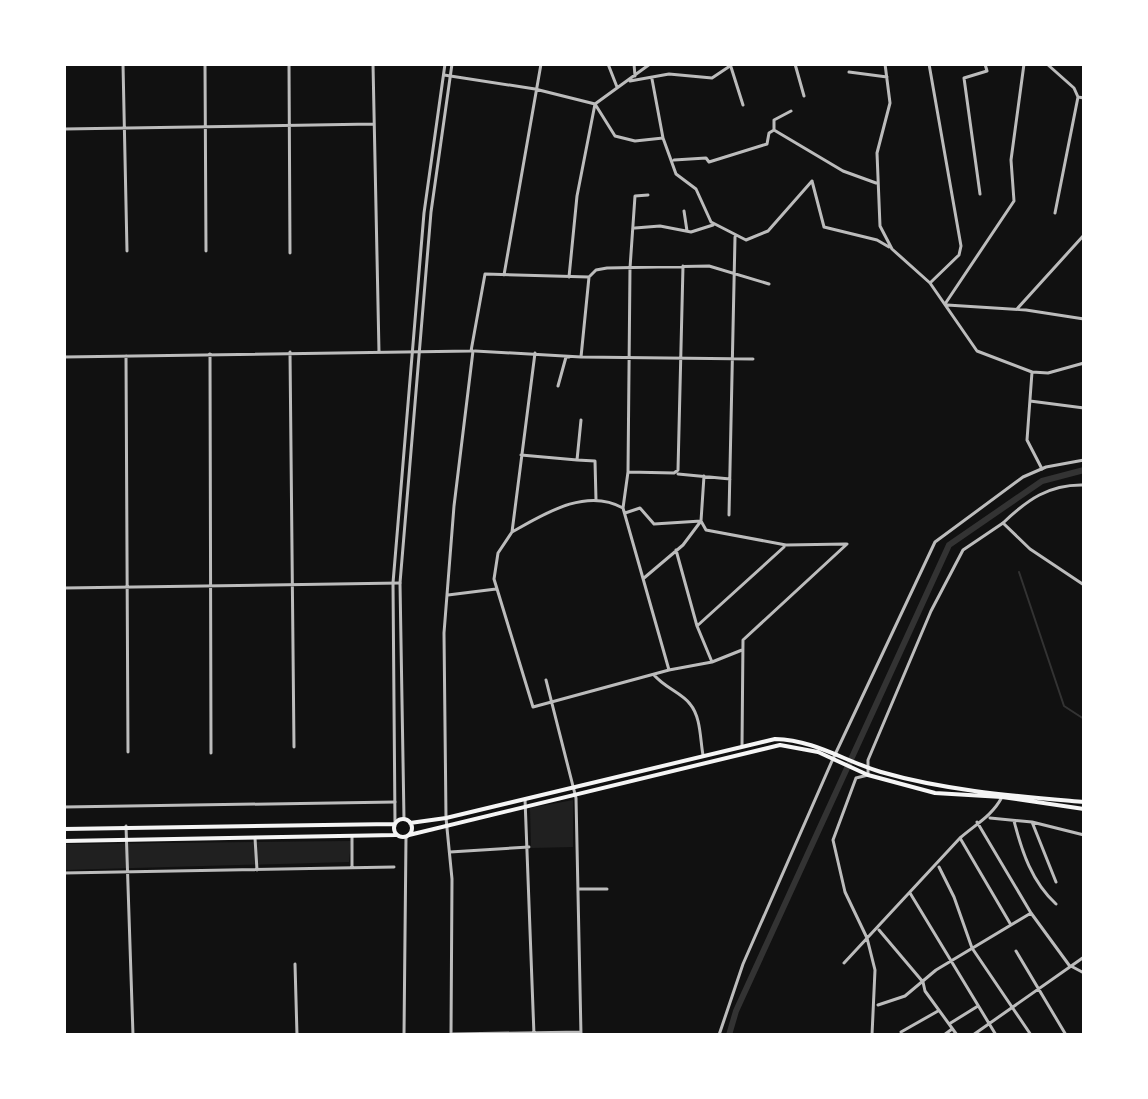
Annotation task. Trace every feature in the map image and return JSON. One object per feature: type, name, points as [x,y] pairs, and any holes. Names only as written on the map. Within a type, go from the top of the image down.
[{"type":"main road","points":[[64,829],[395,823],[404,819],[410,823],[446,818],[742,746],[790,740],[837,758],[878,779],[935,793],[1002,797],[1084,809]]},
{"type":"main road","points":[[64,841],[408,836],[757,748],[801,748],[937,786],[1084,802]]},
{"type":"main road","points":[[395,823],[396,835]]},
{"type":"main road","points":[[408,836],[410,823]]},
{"type":"street","points":[[123,64],[127,251]]},
{"type":"street","points":[[205,64],[206,251]]},
{"type":"street","points":[[289,64],[290,253]]},
{"type":"street","points":[[373,64],[379,352]]},
{"type":"street","points":[[395,823],[393,583],[410,352],[424,213],[445,64]]},
{"type":"street","points":[[404,819],[400,583],[431,212],[452,64]]},
{"type":"street","points":[[504,275],[541,64]]},
{"type":"street","points":[[608,64],[617,87]]},
{"type":"street","points":[[634,64],[635,76]]},
{"type":"street","points":[[569,277],[577,196],[595,104],[650,64]]},
{"type":"street","points":[[795,64],[804,96]]},
{"type":"street","points":[[885,64],[890,103],[877,153],[876,183],[880,226],[892,249]]},
{"type":"street","points":[[929,64],[961,246],[959,255],[930,283]]},
{"type":"street","points":[[980,194],[964,78],[987,71],[985,64]]},
{"type":"street","points":[[946,304],[1014,201],[1011,160],[1024,64]]},
{"type":"street","points":[[1047,64],[1074,88],[1078,97],[1055,213]]},
{"type":"street","points":[[627,82],[669,74],[712,78],[732,65],[743,105]]},
{"type":"street","points":[[849,72],[887,77]]},
{"type":"street","points":[[444,75],[535,89],[595,104],[615,136],[635,141],[663,138]]},
{"type":"street","points":[[652,78],[663,138],[676,174],[696,189],[711,222],[746,240],[768,231],[812,181],[824,227],[877,240],[892,249],[930,283],[977,351],[1032,372],[1048,373],[1084,363]]},
{"type":"street","points":[[1078,97],[1084,98]]},
{"type":"street","points":[[774,130],[774,120],[791,111]]},
{"type":"street","points":[[64,129],[373,124]]},
{"type":"street","points":[[774,130],[843,171],[876,183]]},
{"type":"street","points":[[673,160],[717,160],[767,144],[769,133],[774,130]]},
{"type":"street","points":[[648,195],[635,196],[630,268],[628,472],[624,510],[669,670]]},
{"type":"street","points":[[684,211],[687,232]]},
{"type":"street","points":[[634,228],[660,226],[687,232],[711,225],[721,227]]},
{"type":"street","points":[[1017,309],[1084,235]]},
{"type":"street","points":[[729,515],[735,237]]},
{"type":"street","points":[[674,473],[678,470],[683,357],[683,266]]},
{"type":"street","points":[[581,357],[589,277],[596,270],[709,266],[769,284]]},
{"type":"street","points":[[546,680],[575,795],[581,1033],[451,1035],[444,633],[482,277],[589,277]]},
{"type":"street","points":[[946,304],[1017,309],[1084,319]]},
{"type":"street","points":[[64,357],[472,351],[581,357]]},
{"type":"street","points":[[290,352],[294,747]]},
{"type":"street","points":[[535,353],[512,532],[496,560],[496,589],[530,703],[539,708],[551,700],[712,662],[743,650]]},
{"type":"street","points":[[210,354],[211,753]]},
{"type":"street","points":[[126,355],[128,752]]},
{"type":"street","points":[[558,386],[566,357],[753,359]]},
{"type":"street","points":[[1032,372],[1027,440],[1042,469]]},
{"type":"street","points":[[1030,401],[1084,408]]},
{"type":"street","points":[[577,460],[581,420]]},
{"type":"street","points":[[520,455],[595,461],[596,500]]},
{"type":"street","points":[[719,1035],[743,964],[935,542],[1023,477],[1042,469],[1084,460]]},
{"type":"street","points":[[628,472],[730,479]]},
{"type":"street","points":[[704,476],[701,521],[706,530],[786,545],[847,544],[743,640],[742,746]]},
{"type":"street","points":[[872,1035],[876,1006],[875,970],[867,938],[845,892],[833,840],[856,778],[868,775],[868,760],[873,746],[931,611],[963,550],[1003,523],[1027,500],[1064,485],[1084,485]]},
{"type":"street","points":[[512,532],[557,507],[596,500],[611,501],[624,510],[640,508],[654,524],[701,521]]},
{"type":"street","points":[[644,578],[676,550],[701,521]]},
{"type":"street","points":[[1003,523],[1030,549],[1084,585]]},
{"type":"street","points":[[697,626],[786,545]]},
{"type":"street","points":[[676,550],[697,626],[712,662]]},
{"type":"street","points":[[64,588],[128,584],[400,583]]},
{"type":"street","points":[[448,595],[496,589]]},
{"type":"street","points":[[653,674],[666,689],[690,703],[697,719],[703,755]]},
{"type":"street","points":[[988,818],[1002,797]]},
{"type":"street","points":[[525,798],[534,1034]]},
{"type":"street","points":[[64,807],[395,802]]},
{"type":"street","points":[[844,963],[977,822],[988,818],[1032,822],[1084,835]]},
{"type":"street","points":[[1014,821],[1022,852],[1042,892],[1056,904]]},
{"type":"street","points":[[977,822],[1031,913],[1069,965],[1084,973]]},
{"type":"street","points":[[1032,822],[1056,882]]},
{"type":"street","points":[[126,826],[133,1035]]},
{"type":"street","points":[[352,836],[352,867]]},
{"type":"street","points":[[404,1035],[408,836]]},
{"type":"street","points":[[255,838],[257,870]]},
{"type":"street","points":[[960,838],[1011,925]]},
{"type":"street","points":[[450,852],[529,847]]},
{"type":"street","points":[[938,866],[954,897],[972,948],[1031,1035]]},
{"type":"street","points":[[64,873],[394,867]]},
{"type":"street","points":[[579,889],[607,889]]},
{"type":"street","points":[[910,893],[996,1035]]},
{"type":"street","points":[[876,1006],[905,996],[972,948],[1031,913]]},
{"type":"street","points":[[878,929],[923,982],[938,1011],[957,1035]]},
{"type":"street","points":[[1016,951],[1066,1035]]},
{"type":"street","points":[[973,1035],[1084,957]]},
{"type":"street","points":[[295,964],[297,1035]]},
{"type":"street","points":[[949,1024],[978,1006]]},
{"type":"street","points":[[901,1032],[938,1011]]},
{"type":"street","points":[[944,1035],[952,1029]]},
{"type":"shaded area","points":[[573,800],[573,847],[531,848],[530,808]]},
{"type":"shaded area","points":[[351,841],[349,862],[64,870],[64,844]]},
{"type":"waterway","points":[[729,1035],[736,1011],[949,545],[1042,481],[1084,470]]},
{"type":"waterway","points":[[1019,572],[1064,706],[1084,719]]}]
